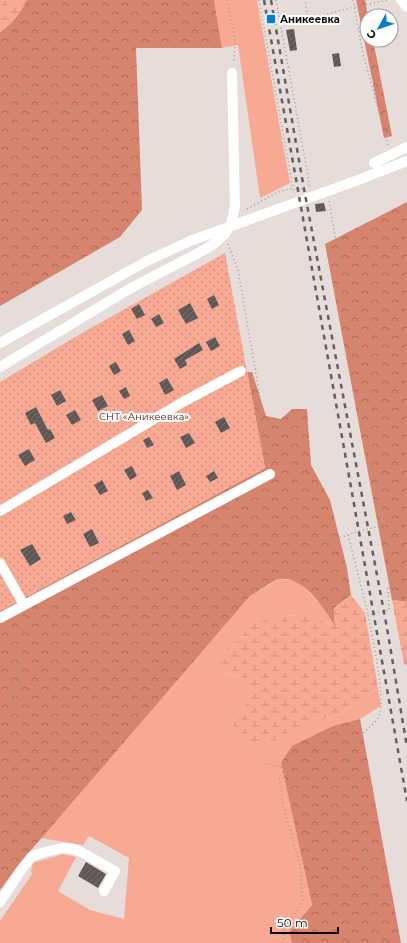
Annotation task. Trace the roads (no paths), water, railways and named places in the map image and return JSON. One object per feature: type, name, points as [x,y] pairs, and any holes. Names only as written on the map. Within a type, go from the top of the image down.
[{"type":"street","points":[[400,0],[407,7]]},
{"type":"street","points":[[0,367],[132,288],[204,250],[224,235],[231,224],[233,217],[235,193],[232,73]]},
{"type":"street","points":[[374,163],[407,148]]},
{"type":"street","points":[[0,343],[147,261],[190,241],[361,180],[407,161]]},
{"type":"street","points":[[0,511],[181,403],[241,371]]},
{"type":"street","points":[[0,618],[270,474]]},
{"type":"street","points":[[0,563],[24,605]]},
{"type":"street","points":[[0,902],[32,856],[62,848],[81,852],[115,871],[104,891]]},
{"type":"railway","points":[[264,0],[407,801]]},
{"type":"railway","points":[[271,0],[304,189],[387,628],[407,747]]},
{"type":"place","name":"Аникеевка","points":[[271,19]]},
{"type":"park label","name":"СНТ «Аникеевка»","points":[[144,416]]}]
